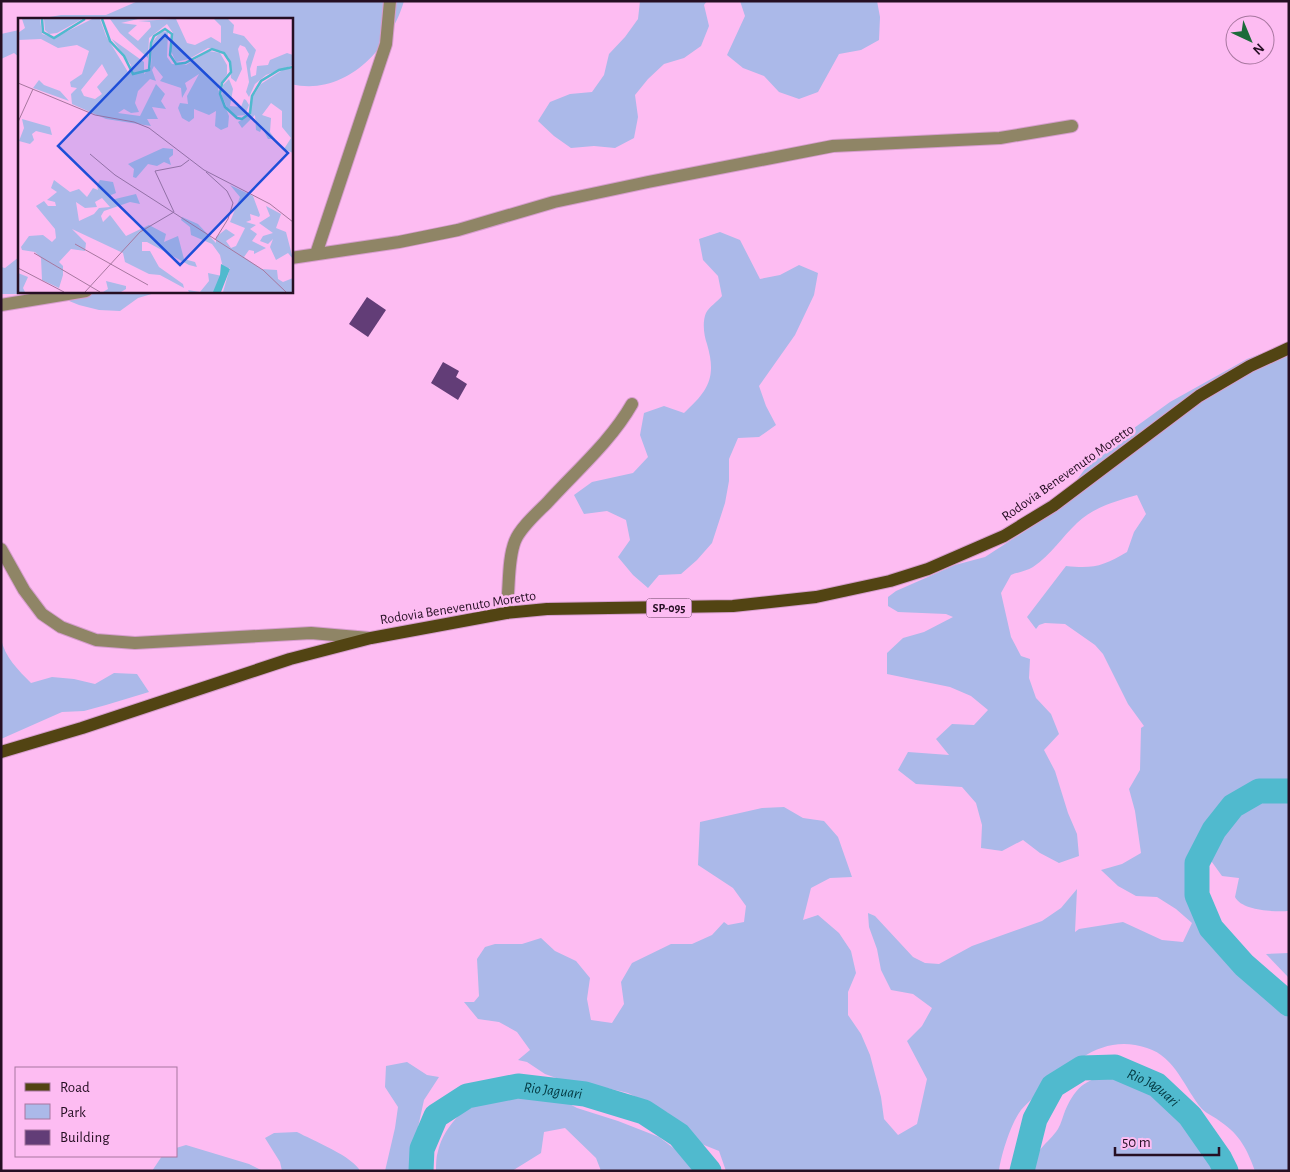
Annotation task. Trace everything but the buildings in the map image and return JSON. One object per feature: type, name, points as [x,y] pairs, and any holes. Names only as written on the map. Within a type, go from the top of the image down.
[{"type":"main road","name":"Rodovia Benevenuto Moretto","points":[[1,752],[82,728],[290,659],[371,638],[506,613],[547,609],[733,606],[816,597],[890,581],[928,569],[1004,536],[1053,506],[1199,396],[1250,366],[1289,348]]},
{"type":"street","points":[[316,254],[386,44],[390,1]]},
{"type":"street","points":[[292,258],[399,242],[458,230],[554,202],[833,146],[1000,138],[1072,126]]},
{"type":"street","points":[[1,305],[80,292]]},
{"type":"street","points":[[506,613],[510,556],[516,538],[621,423],[632,404]]},
{"type":"street","points":[[1,549],[24,590],[42,614],[62,627],[96,640],[135,643],[310,633],[371,638]]},
{"type":"green space","points":[[138,1],[404,1],[388,36],[376,52],[362,65],[347,76],[329,83],[311,86],[292,84],[292,18],[44,18],[61,15],[106,15]]},
{"type":"green space","points":[[640,1],[707,1],[704,5],[709,26],[701,46],[684,58],[664,64],[635,95],[638,117],[634,138],[615,148],[594,146],[571,148],[538,121],[550,102],[570,94],[592,92],[604,75],[609,54],[638,19]]},
{"type":"green space","points":[[740,1],[877,1],[880,17],[879,40],[861,50],[839,54],[818,92],[799,99],[779,92],[764,76],[743,68],[727,55],[745,16]]},
{"type":"green space","points":[[18,30],[18,56],[14,53],[1,59],[1,34]]},
{"type":"green space","points":[[720,232],[740,240],[760,279],[780,275],[799,265],[818,273],[814,295],[795,335],[759,386],[766,406],[776,425],[759,437],[738,438],[729,459],[729,481],[725,503],[712,543],[681,574],[659,575],[648,588],[633,575],[618,557],[630,540],[626,520],[607,511],[584,514],[574,495],[592,482],[633,473],[648,457],[640,435],[644,413],[664,406],[684,413],[699,398],[708,383],[711,366],[704,333],[705,317],[709,309],[722,296],[718,276],[703,260],[699,239]]},
{"type":"green space","points":[[18,258],[18,292],[159,292],[138,298],[120,311],[99,310],[79,305],[52,294],[1,294],[1,267],[5,268]]},
{"type":"green space","points":[[1289,343],[1289,911],[1259,910],[1239,902],[1235,897],[1239,878],[1222,876],[1204,851],[1202,842],[1193,854],[1192,897],[1200,917],[1215,932],[1234,943],[1249,958],[1269,996],[1289,1011],[1289,1171],[1255,1171],[1246,1149],[1238,1137],[1219,1120],[1202,1109],[1179,1074],[1165,1058],[1147,1048],[1118,1044],[1104,1047],[1080,1059],[1021,1110],[1010,1131],[999,1171],[726,1171],[719,1151],[699,1143],[668,1113],[628,1093],[565,1081],[545,1074],[527,1062],[518,1060],[530,1050],[517,1032],[499,1022],[478,1019],[464,1002],[474,1002],[479,996],[477,959],[485,947],[495,944],[522,944],[541,938],[555,951],[576,961],[590,978],[587,999],[591,1020],[612,1023],[624,1004],[621,982],[632,963],[671,944],[692,944],[712,935],[724,922],[728,925],[744,922],[746,906],[733,888],[698,865],[700,822],[762,808],[784,807],[803,818],[824,821],[838,837],[852,877],[830,878],[811,888],[803,920],[818,915],[839,933],[851,951],[856,973],[848,992],[848,1015],[861,1034],[870,1055],[881,1097],[884,1119],[898,1135],[917,1124],[927,1079],[907,1041],[922,1026],[932,1008],[913,994],[891,990],[881,970],[877,949],[869,927],[868,913],[875,916],[913,957],[925,963],[939,964],[972,946],[1042,921],[1061,908],[1077,889],[1075,932],[1079,929],[1123,922],[1162,940],[1183,942],[1192,923],[1176,909],[1157,897],[1136,896],[1118,886],[1101,870],[1122,864],[1141,853],[1135,811],[1129,789],[1140,770],[1141,728],[1144,726],[1128,704],[1103,654],[1095,645],[1065,624],[1045,623],[1039,625],[1036,629],[1027,617],[1066,566],[1091,567],[1111,561],[1127,552],[1134,532],[1146,514],[1137,495],[1106,505],[1084,517],[1039,562],[1031,568],[1011,575],[1001,593],[1011,637],[1021,656],[1030,659],[1029,678],[1036,698],[1051,714],[1059,734],[1044,750],[1055,771],[1068,813],[1077,834],[1079,856],[1059,863],[1040,853],[1023,840],[1002,851],[981,848],[982,825],[976,803],[962,787],[916,784],[898,770],[908,752],[949,755],[936,739],[952,724],[974,725],[988,710],[971,696],[950,687],[887,674],[887,653],[903,638],[924,632],[953,617],[946,614],[898,612],[888,606],[888,597],[896,591],[955,565],[985,557],[1042,520],[1057,506],[1088,465],[1123,436],[1170,402],[1247,359]]},
{"type":"green space","points":[[1,639],[9,657],[31,683],[52,677],[74,679],[95,684],[114,673],[137,674],[149,692],[84,711],[62,712],[1,739]]},
{"type":"green space","points":[[1289,953],[1289,978],[1266,954]]},
{"type":"green space","points":[[407,1062],[427,1075],[439,1077],[424,1100],[415,1141],[414,1171],[385,1171],[398,1107],[385,1087],[386,1066]]},
{"type":"green space","points":[[1115,1074],[1152,1092],[1168,1106],[1186,1117],[1201,1133],[1212,1151],[1220,1171],[1033,1171],[1038,1152],[1058,1129],[1069,1102],[1079,1089],[1084,1084],[1097,1078]]},
{"type":"green space","points":[[539,1088],[577,1108],[659,1137],[676,1150],[696,1171],[601,1171],[596,1158],[565,1128],[544,1132],[541,1153],[512,1171],[436,1171],[441,1141],[452,1123],[468,1107],[496,1093]]},
{"type":"green space","points":[[297,1132],[350,1160],[360,1171],[282,1171],[280,1162],[265,1138],[274,1133]]},
{"type":"green space","points":[[186,1145],[249,1164],[263,1171],[152,1171],[161,1157],[178,1157],[178,1147]]},
{"type":"waterway","name":"Rio Jaguari","points":[[1289,791],[1259,791],[1233,806],[1214,830],[1197,863],[1197,895],[1211,928],[1244,965],[1289,1004]]},
{"type":"waterway","name":"Rio Jaguari","points":[[1022,1171],[1035,1119],[1053,1086],[1082,1068],[1115,1067],[1157,1085],[1190,1116],[1220,1159],[1226,1171]]},
{"type":"waterway","name":"Rio Jaguari","points":[[421,1171],[422,1149],[436,1116],[467,1096],[518,1086],[585,1094],[644,1112],[679,1135],[709,1171]]}]
